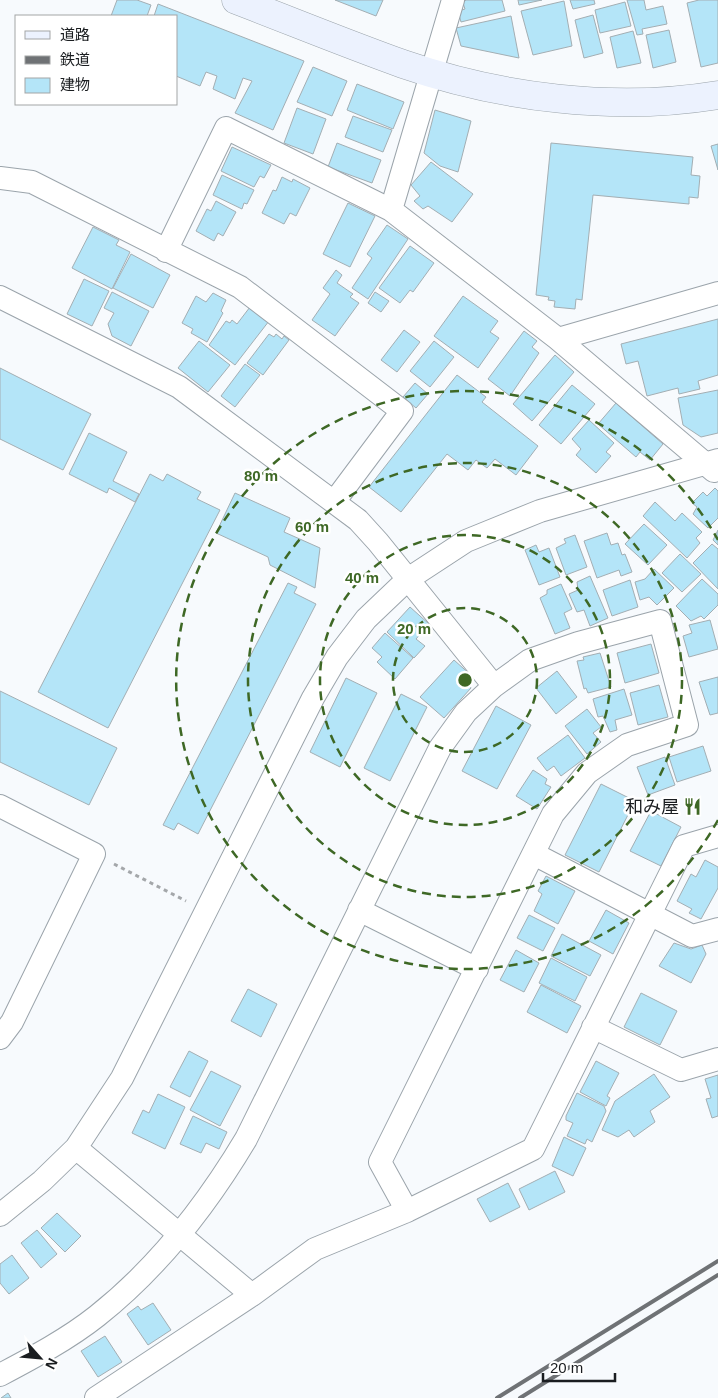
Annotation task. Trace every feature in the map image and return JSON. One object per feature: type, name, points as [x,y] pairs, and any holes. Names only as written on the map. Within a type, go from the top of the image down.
[{"type":"street","points":[[236,0],[404,64],[432,73],[514,92],[577,100],[638,102],[718,95]]},
{"type":"street","points":[[391,210],[453,0]]},
{"type":"street","points":[[166,251],[226,128],[391,210],[558,339],[714,466]]},
{"type":"street","points":[[0,178],[32,182],[240,287],[402,411],[334,502]]},
{"type":"street","points":[[558,339],[718,293]]},
{"type":"street","points":[[0,297],[179,387],[358,520],[494,686]]},
{"type":"street","points":[[0,1215],[42,1181],[76,1148],[122,1078],[313,698],[338,657],[366,619],[408,579],[466,541],[540,512],[714,466]]},
{"type":"street","points":[[0,1374],[45,1351],[97,1316],[145,1273],[180,1236],[216,1189],[246,1139],[440,748],[466,712],[494,686],[530,660],[578,643],[660,621],[687,725],[627,745],[587,773],[553,814],[380,1162],[407,1211]]},
{"type":"street","points":[[0,806],[94,854],[12,1022],[0,1038]]},
{"type":"street","points":[[96,1398],[252,1295],[315,1249],[407,1211],[532,1149],[684,846],[718,836]]},
{"type":"street","points":[[534,854],[692,936],[718,929]]},
{"type":"street","points":[[359,910],[477,969]]},
{"type":"street","points":[[594,1027],[681,1070],[718,1059]]},
{"type":"street","points":[[76,1148],[252,1295]]},
{"type":"path","points":[[94,854],[191,904]]},
{"type":"building","points":[[117,0],[137,0],[151,5],[147,15],[111,15]]},
{"type":"building","points":[[335,0],[383,0],[376,16]]},
{"type":"building","points":[[466,0],[502,0],[505,11],[461,22],[458,11],[465,9],[463,3]]},
{"type":"building","points":[[518,0],[542,0],[519,5]]},
{"type":"building","points":[[570,0],[594,0],[595,4],[573,9]]},
{"type":"building","points":[[627,0],[644,0],[646,10],[663,6],[667,24],[642,29],[643,34],[637,35]]},
{"type":"building","points":[[699,0],[718,0],[718,63],[701,67],[687,3]]},
{"type":"building","points":[[564,1],[572,46],[533,55],[521,11]]},
{"type":"building","points":[[625,2],[631,26],[600,33],[595,10]]},
{"type":"building","points":[[158,4],[304,61],[273,130],[235,113],[252,81],[243,78],[235,99],[213,89],[217,76],[206,72],[200,86],[178,77],[178,15],[154,15]]},
{"type":"building","points":[[593,15],[603,53],[584,58],[575,20]]},
{"type":"building","points":[[511,16],[519,58],[461,46],[456,28]]},
{"type":"building","points":[[669,30],[676,62],[653,68],[646,35]]},
{"type":"building","points":[[633,31],[641,63],[617,68],[610,37]]},
{"type":"building","points":[[313,67],[347,81],[332,116],[297,102]]},
{"type":"building","points":[[357,84],[404,102],[393,129],[347,110]]},
{"type":"building","points":[[297,108],[326,119],[313,154],[284,143]]},
{"type":"building","points":[[435,110],[471,121],[458,172],[440,166],[424,153]]},
{"type":"building","points":[[353,116],[392,130],[383,152],[345,137]]},
{"type":"building","points":[[337,143],[381,160],[372,183],[328,167]]},
{"type":"building","points":[[551,143],[693,157],[691,175],[700,176],[698,198],[689,197],[689,204],[593,195],[582,300],[576,299],[575,309],[554,307],[555,301],[548,300],[549,297],[536,295]]},
{"type":"building","points":[[718,144],[718,170],[711,146]]},
{"type":"building","points":[[232,147],[271,165],[264,178],[260,176],[254,187],[221,171]]},
{"type":"building","points":[[431,162],[473,194],[452,222],[428,206],[423,209],[414,201],[420,196],[411,185]]},
{"type":"building","points":[[222,175],[254,190],[247,204],[244,203],[242,209],[213,195]]},
{"type":"building","points":[[282,177],[292,182],[293,179],[310,188],[296,216],[290,213],[284,224],[262,213],[273,190],[276,191]]},
{"type":"building","points":[[216,201],[236,212],[223,236],[218,233],[214,241],[196,231],[207,209],[211,211]]},
{"type":"building","points":[[348,203],[375,216],[350,267],[323,254]]},
{"type":"building","points":[[387,225],[408,239],[368,299],[352,288],[372,258],[367,254]]},
{"type":"building","points":[[93,227],[119,240],[116,245],[130,252],[112,289],[72,268]]},
{"type":"building","points":[[410,246],[434,263],[413,292],[410,290],[400,303],[379,288]]},
{"type":"building","points":[[131,254],[170,275],[153,308],[113,288]]},
{"type":"building","points":[[336,270],[342,275],[337,283],[353,294],[350,297],[359,303],[335,336],[312,320],[330,294],[323,288]]},
{"type":"building","points":[[84,279],[109,291],[92,326],[67,314]]},
{"type":"building","points":[[112,292],[149,311],[131,346],[112,336],[108,324],[114,313],[104,308]]},
{"type":"building","points":[[375,292],[389,301],[381,312],[368,303]]},
{"type":"building","points":[[213,293],[226,300],[221,311],[223,313],[207,342],[191,333],[193,329],[182,323],[196,296],[206,302]]},
{"type":"building","points":[[463,296],[498,321],[490,332],[499,338],[478,368],[434,336]]},
{"type":"building","points":[[250,307],[269,321],[235,365],[209,345],[226,321],[230,323],[232,320],[237,324]]},
{"type":"building","points":[[718,319],[718,375],[698,381],[700,389],[679,394],[678,388],[647,396],[638,361],[626,364],[621,344]]},
{"type":"building","points":[[404,330],[420,342],[397,372],[381,360]]},
{"type":"building","points":[[524,331],[537,341],[532,347],[539,353],[510,396],[488,379]]},
{"type":"building","points":[[269,334],[274,337],[276,334],[282,339],[284,336],[289,340],[263,375],[247,363]]},
{"type":"building","points":[[199,341],[230,365],[208,392],[178,368]]},
{"type":"building","points":[[434,341],[454,357],[430,387],[410,371]]},
{"type":"building","points":[[555,355],[574,372],[532,421],[513,404]]},
{"type":"building","points":[[245,364],[260,375],[235,407],[221,396]]},
{"type":"building","points":[[0,368],[91,414],[63,470],[0,439]]},
{"type":"building","points":[[457,375],[486,397],[482,402],[538,446],[516,475],[495,459],[487,468],[476,460],[468,470],[447,454],[401,512],[369,487]]},
{"type":"building","points":[[415,383],[428,394],[416,408],[403,397]]},
{"type":"building","points":[[572,385],[595,404],[561,444],[539,425]]},
{"type":"building","points":[[718,390],[718,433],[701,437],[683,425],[678,398]]},
{"type":"building","points":[[616,403],[663,444],[650,460],[640,452],[636,457],[598,424]]},
{"type":"building","points":[[589,420],[614,443],[606,452],[611,456],[596,473],[576,455],[581,449],[572,439]]},
{"type":"building","points":[[89,433],[127,452],[113,481],[139,494],[135,502],[109,488],[107,493],[69,474]]},
{"type":"building","points":[[150,474],[163,481],[167,474],[201,492],[197,499],[220,510],[108,728],[38,692]]},
{"type":"building","points":[[715,488],[718,491],[718,518],[708,528],[693,514],[697,507],[692,503],[703,492],[707,496]]},
{"type":"building","points":[[235,493],[290,518],[284,532],[320,548],[315,588],[270,565],[268,557],[216,533]]},
{"type":"building","points":[[655,502],[675,521],[682,513],[702,532],[696,538],[700,543],[687,558],[643,516]]},
{"type":"building","points":[[644,524],[667,545],[648,565],[625,544]]},
{"type":"building","points":[[718,530],[718,545],[713,540]]},
{"type":"building","points":[[607,533],[611,545],[618,543],[622,555],[625,554],[632,572],[621,576],[619,570],[597,578],[584,541]]},
{"type":"building","points":[[575,535],[587,567],[566,575],[556,548],[566,543],[564,539]]},
{"type":"building","points":[[712,544],[718,549],[718,589],[693,563]]},
{"type":"building","points":[[536,545],[539,552],[549,548],[560,577],[539,585],[525,550]]},
{"type":"building","points":[[680,554],[701,574],[682,592],[662,573]]},
{"type":"building","points":[[654,569],[674,588],[657,605],[649,597],[640,600],[635,582],[645,579]]},
{"type":"building","points":[[590,576],[608,618],[590,626],[584,610],[577,612],[569,594],[578,590],[577,582]]},
{"type":"building","points":[[702,579],[718,594],[718,605],[704,619],[701,616],[691,621],[676,606]]},
{"type":"building","points":[[630,580],[638,607],[612,616],[603,590]]},
{"type":"building","points":[[288,583],[297,587],[294,593],[316,604],[198,834],[178,823],[174,830],[163,825]]},
{"type":"building","points":[[561,584],[572,609],[564,613],[570,628],[555,634],[540,598],[547,594],[547,590]]},
{"type":"building","points":[[410,607],[429,624],[416,639],[425,646],[414,658],[387,632]]},
{"type":"building","points":[[710,620],[718,649],[689,657],[683,636],[692,633],[689,625]]},
{"type":"building","points":[[385,633],[413,658],[395,679],[377,662],[382,657],[372,648]]},
{"type":"building","points":[[651,644],[659,673],[625,683],[617,653]]},
{"type":"building","points":[[600,653],[611,687],[588,693],[586,688],[584,689],[577,661],[584,660],[583,657]]},
{"type":"building","points":[[454,660],[473,677],[468,683],[471,688],[444,718],[420,697]]},
{"type":"building","points":[[557,671],[577,697],[556,714],[536,688]]},
{"type":"building","points":[[718,677],[718,713],[710,715],[699,682]]},
{"type":"building","points":[[346,678],[377,693],[340,767],[310,752]]},
{"type":"building","points":[[659,685],[668,717],[638,725],[630,693]]},
{"type":"building","points":[[624,689],[632,715],[615,720],[617,730],[610,732],[603,716],[598,717],[593,699]]},
{"type":"building","points":[[0,691],[117,748],[89,805],[0,762]]},
{"type":"building","points":[[401,694],[427,707],[390,781],[364,768]]},
{"type":"building","points":[[496,706],[531,725],[497,789],[462,771]]},
{"type":"building","points":[[587,709],[601,727],[593,733],[601,742],[587,754],[565,726]]},
{"type":"building","points":[[568,735],[585,758],[561,776],[554,766],[547,771],[537,758]]},
{"type":"building","points":[[703,746],[711,771],[677,782],[669,757]]},
{"type":"building","points":[[665,757],[675,785],[648,795],[637,767]]},
{"type":"building","points":[[533,770],[547,779],[545,784],[551,787],[537,809],[516,796]]},
{"type":"building","points":[[601,784],[635,801],[599,872],[565,855]]},
{"type":"building","points":[[651,811],[681,827],[661,866],[630,851]]},
{"type":"building","points":[[705,860],[718,867],[718,888],[701,919],[689,913],[692,909],[677,901],[691,874],[696,877]]},
{"type":"building","points":[[546,876],[575,891],[558,924],[534,911],[542,894],[538,891]]},
{"type":"building","points":[[606,910],[629,923],[613,954],[589,941]]},
{"type":"building","points":[[529,915],[555,928],[543,951],[517,938]]},
{"type":"building","points":[[562,934],[601,955],[590,976],[551,956]]},
{"type":"building","points":[[674,943],[691,949],[702,945],[706,954],[691,983],[659,966]]},
{"type":"building","points":[[516,950],[539,963],[524,992],[500,980]]},
{"type":"building","points":[[551,958],[587,977],[575,1001],[539,983]]},
{"type":"building","points":[[541,985],[581,1006],[567,1033],[527,1012]]},
{"type":"building","points":[[248,989],[277,1004],[261,1037],[231,1021]]},
{"type":"building","points":[[641,993],[677,1011],[660,1045],[624,1027]]},
{"type":"building","points":[[189,1051],[208,1061],[190,1097],[170,1087]]},
{"type":"building","points":[[596,1061],[619,1073],[607,1096],[610,1098],[606,1106],[580,1092]]},
{"type":"building","points":[[211,1071],[241,1086],[220,1126],[190,1110]]},
{"type":"building","points":[[654,1074],[670,1097],[650,1111],[655,1122],[634,1137],[629,1130],[618,1137],[602,1130],[615,1101]]},
{"type":"building","points":[[718,1075],[718,1116],[712,1118],[706,1099],[711,1098],[705,1079]]},
{"type":"building","points":[[577,1093],[604,1106],[606,1111],[592,1142],[587,1139],[585,1144],[567,1136],[573,1123],[566,1120],[566,1116]]},
{"type":"building","points":[[158,1094],[185,1107],[165,1149],[132,1133],[143,1110],[149,1113]]},
{"type":"building","points":[[193,1116],[227,1132],[219,1149],[206,1143],[201,1153],[180,1144]]},
{"type":"building","points":[[564,1137],[586,1148],[573,1176],[552,1166]]},
{"type":"building","points":[[555,1171],[565,1192],[529,1210],[519,1189]]},
{"type":"building","points":[[508,1183],[520,1207],[490,1222],[477,1199]]},
{"type":"building","points":[[57,1213],[81,1236],[65,1252],[41,1228]]},
{"type":"building","points":[[37,1230],[57,1254],[41,1268],[21,1243]]},
{"type":"building","points":[[12,1255],[29,1278],[9,1294],[0,1283],[0,1264]]},
{"type":"building","points":[[153,1303],[171,1330],[148,1345],[127,1314],[138,1306],[141,1310]]},
{"type":"building","points":[[105,1336],[122,1362],[98,1377],[81,1351]]},
{"type":"building","points":[[8,1393],[11,1398],[1,1398]]},
{"type":"railway","points":[[497,1398],[718,1261]]},
{"type":"railway","points":[[520,1398],[718,1275]]},
{"type":"place","name":"和み屋","points":[[693,807]]}]
